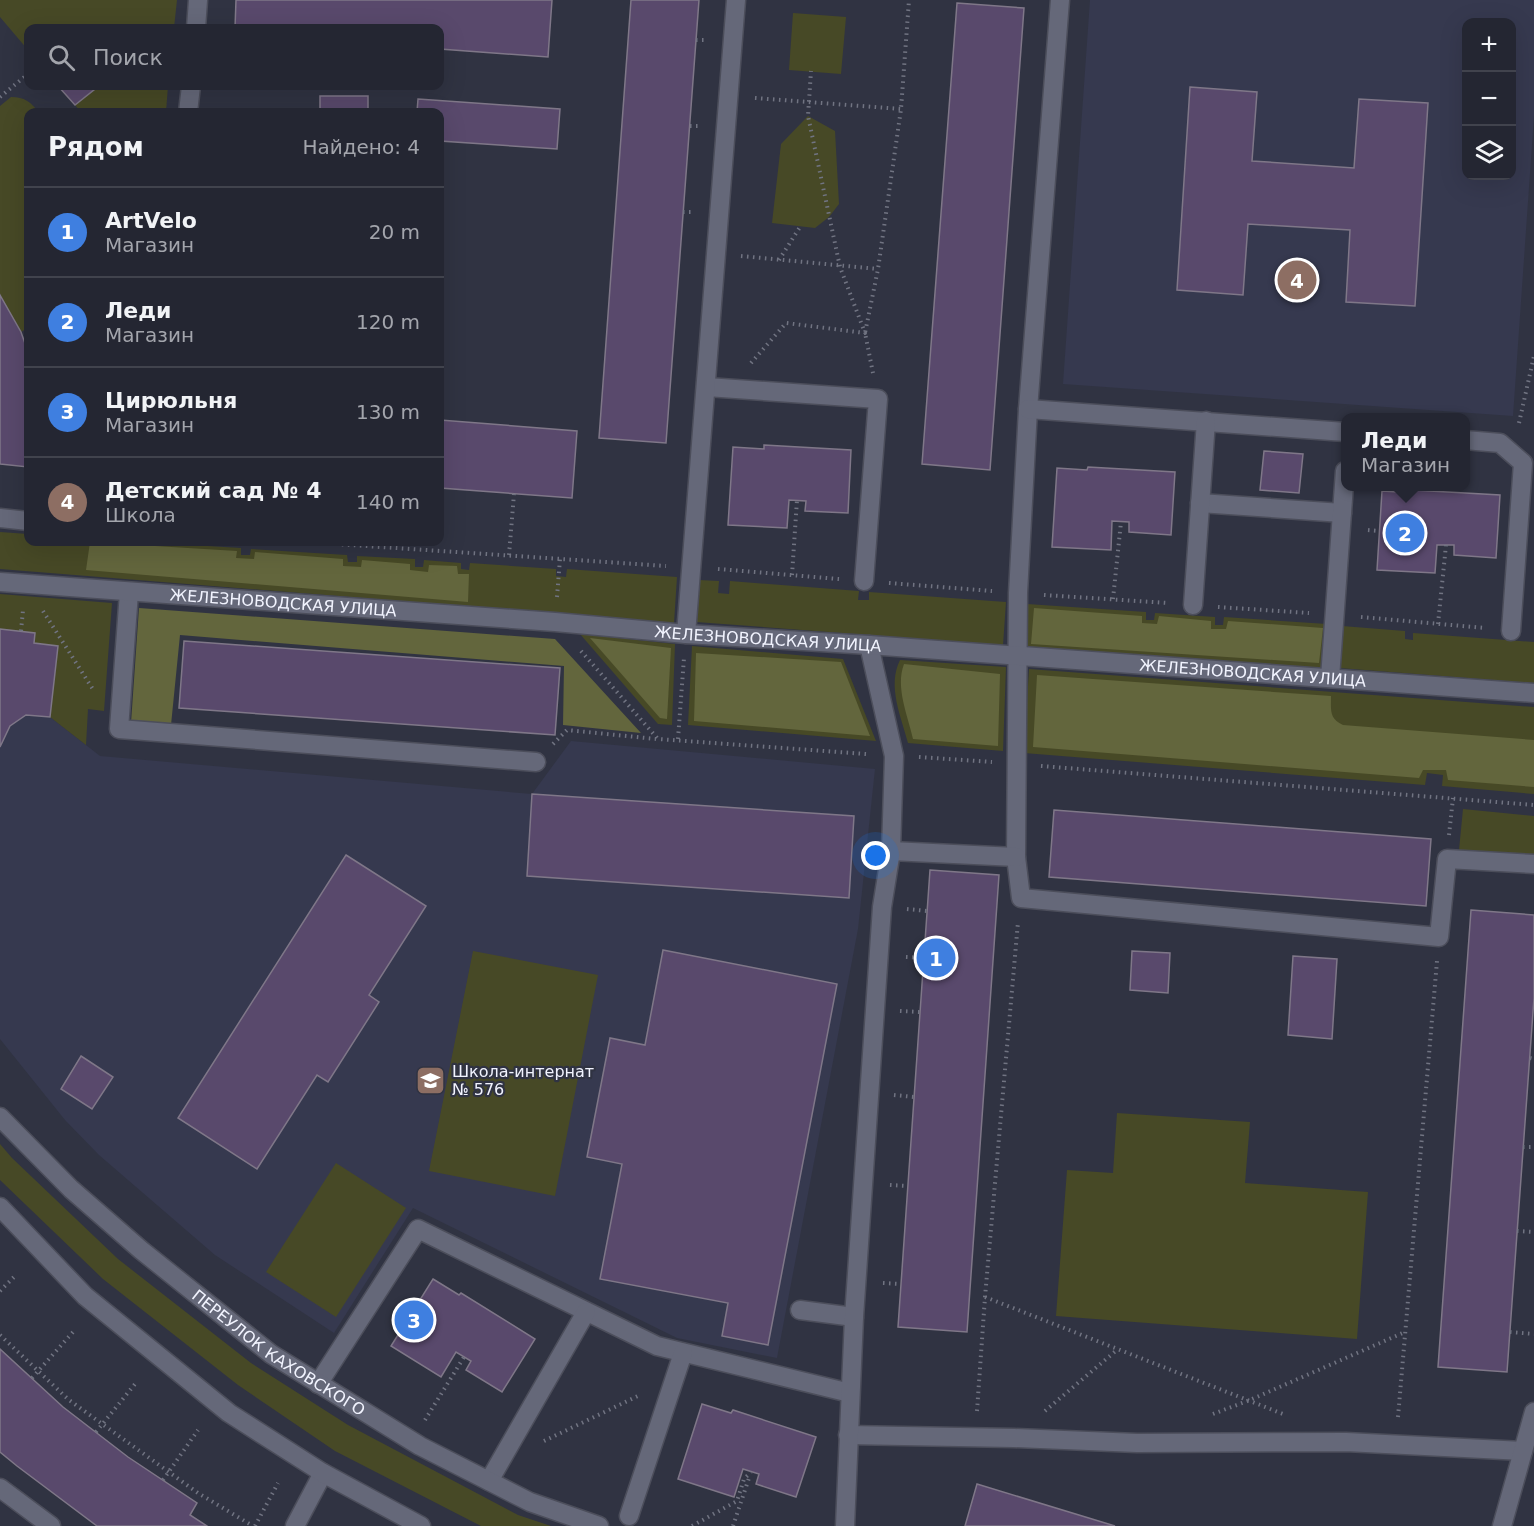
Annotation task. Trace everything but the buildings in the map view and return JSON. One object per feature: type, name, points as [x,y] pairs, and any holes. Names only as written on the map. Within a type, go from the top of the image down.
[{"type":"street","points":[[196,24],[198,0]]},
{"type":"street","points":[[686,634],[736,0]]},
{"type":"street","points":[[1060,0],[1028,409],[1018,593],[1016,856],[1021,898],[1439,937],[1447,859],[1534,864]]},
{"type":"street","points":[[188,108],[191,90]]},
{"type":"street","points":[[707,387],[878,399],[864,581]]},
{"type":"street","points":[[1028,409],[1341,432]]},
{"type":"street","points":[[1193,605],[1206,422]]},
{"type":"street","points":[[1470,440],[1500,443],[1523,463],[1511,630]]},
{"type":"street","points":[[1330,678],[1344,491]]},
{"type":"street","points":[[1200,503],[1342,513]]},
{"type":"street","points":[[0,518],[24,521]]},
{"type":"street","name":"ЖЕЛЕЗНОВОДСКАЯ УЛИЦА","points":[[0,582],[555,622],[686,634],[1534,693]]},
{"type":"street","points":[[129,592],[119,729],[536,762]]},
{"type":"street","points":[[845,1526],[854,1317],[881,919],[891,851],[894,756],[869,645]]},
{"type":"street","points":[[891,851],[1016,856]]},
{"type":"street","name":"ПЕРЕУЛОК КАХОВСКОГО","points":[[0,1117],[71,1189],[141,1250],[271,1354],[420,1446],[530,1502],[599,1526]]},
{"type":"street","points":[[0,1207],[85,1296],[229,1413],[323,1473],[421,1526]]},
{"type":"street","points":[[318,1384],[417,1229],[657,1346],[850,1393]]},
{"type":"street","points":[[800,1310],[854,1317]]},
{"type":"street","points":[[489,1481],[586,1312]]},
{"type":"street","points":[[629,1516],[683,1353]]},
{"type":"street","points":[[1502,1526],[1534,1412]]},
{"type":"street","points":[[849,1435],[1137,1443],[1346,1442],[1523,1451]]},
{"type":"street","points":[[295,1526],[323,1473]]},
{"type":"street","points":[[0,1488],[51,1526]]},
{"type":"path","points":[[865,333],[878,269],[901,109],[909,0]]},
{"type":"path","points":[[811,72],[808,116],[840,267],[865,333],[878,399]]},
{"type":"path","points":[[0,97],[24,77]]},
{"type":"path","points":[[729,96],[901,109]]},
{"type":"path","points":[[779,260],[800,227]]},
{"type":"path","points":[[717,253],[878,269]]},
{"type":"path","points":[[729,388],[786,323],[865,333]]},
{"type":"path","points":[[1512,453],[1534,356]]},
{"type":"path","points":[[509,555],[514,494]]},
{"type":"path","points":[[792,574],[797,500]]},
{"type":"path","points":[[1113,599],[1121,522]]},
{"type":"path","points":[[1438,624],[1446,545]]},
{"type":"path","points":[[385,546],[792,574],[1511,630]]},
{"type":"path","points":[[555,622],[560,559]]},
{"type":"path","points":[[21,631],[26,584]]},
{"type":"path","points":[[26,584],[119,729]]},
{"type":"path","points":[[678,740],[686,634]]},
{"type":"path","points":[[536,762],[567,730],[657,739]]},
{"type":"path","points":[[1447,859],[1452,798]]},
{"type":"path","points":[[975,1437],[985,1297],[1021,898]]},
{"type":"path","points":[[1396,1445],[1439,937]]},
{"type":"path","points":[[1523,1147],[1534,1147]]},
{"type":"path","points":[[1517,1231],[1534,1232]]},
{"type":"path","points":[[0,1291],[16,1275]]},
{"type":"path","points":[[985,1297],[1250,1400],[1293,1419]]},
{"type":"path","points":[[32,1378],[73,1332]]},
{"type":"path","points":[[1209,1416],[1406,1332]]},
{"type":"path","points":[[1510,1332],[1534,1334]]},
{"type":"path","points":[[0,1335],[69,1400],[102,1425],[168,1473],[254,1526],[278,1483]]},
{"type":"path","points":[[1014,1438],[1118,1349]]},
{"type":"path","points":[[422,1426],[464,1357]]},
{"type":"path","points":[[540,1443],[676,1377]]},
{"type":"path","points":[[96,1432],[135,1384]]},
{"type":"path","points":[[163,1480],[198,1430]]},
{"type":"path","points":[[693,1526],[737,1501],[744,1479],[751,1472],[733,1526]]},
{"type":"shaded area","points":[[1090,0],[1534,0],[1534,116],[1513,416],[1063,384]]},
{"type":"shaded area","name":"Школа-интернат № 576","points":[[0,629],[35,633],[50,717],[100,756],[532,794],[571,741],[875,769],[858,929],[777,1358],[677,1338],[413,1208],[334,1333],[215,1255],[99,1155],[65,1120],[0,1039]]},
{"type":"green space","points":[[0,0],[177,0],[174,24],[24,24],[24,45],[0,17]]},
{"type":"green space","points":[[793,13],[846,17],[841,74],[789,70]]},
{"type":"green space","points":[[94,90],[168,90],[166,108],[78,108],[75,105]]},
{"type":"green space","points":[[11,97],[27,101],[36,108],[24,108],[24,330],[21,332],[0,295],[0,106]]},
{"type":"green space","points":[[808,116],[835,131],[839,204],[829,217],[815,228],[772,223],[781,144]]},
{"type":"green space","points":[[0,532],[24,534],[24,546],[208,546],[241,548],[241,555],[250,555],[251,549],[347,555],[348,562],[357,562],[357,556],[415,559],[415,567],[423,567],[424,560],[461,563],[461,569],[469,570],[470,563],[556,569],[556,576],[566,577],[567,569],[677,577],[674,623],[0,569]]},
{"type":"green space","points":[[89,546],[155,546],[237,551],[236,558],[254,559],[255,552],[343,559],[343,566],[361,567],[362,560],[410,564],[410,570],[428,572],[429,565],[457,566],[458,574],[469,574],[468,602],[86,570]]},
{"type":"green space","points":[[699,580],[719,581],[718,593],[729,594],[730,581],[859,591],[858,600],[869,600],[869,592],[1006,602],[1003,645],[696,622]]},
{"type":"green space","points":[[0,594],[112,603],[104,711],[88,709],[86,745],[50,717],[58,646],[34,643],[35,633],[0,629]]},
{"type":"green space","points":[[1027,604],[1146,612],[1146,620],[1154,620],[1155,613],[1215,617],[1215,625],[1223,625],[1224,617],[1327,624],[1323,669],[1024,647]]},
{"type":"green space","points":[[139,608],[555,639],[641,733],[563,725],[564,666],[180,635],[171,725],[131,723]]},
{"type":"green space","points":[[1034,608],[1142,616],[1142,623],[1157,624],[1159,616],[1211,621],[1211,629],[1226,629],[1228,621],[1323,628],[1319,663],[1031,644]]},
{"type":"green space","points":[[1342,626],[1405,631],[1405,639],[1413,640],[1413,633],[1534,642],[1534,683],[1339,668]]},
{"type":"green space","points":[[580,634],[675,644],[672,725],[658,724]]},
{"type":"green space","points":[[590,638],[671,648],[667,719],[660,718]]},
{"type":"green space","points":[[692,646],[843,659],[876,741],[688,725]]},
{"type":"green space","points":[[696,653],[841,662],[870,736],[694,721]]},
{"type":"green space","points":[[900,660],[1006,667],[1003,751],[908,743],[895,691],[896,670]]},
{"type":"green space","points":[[904,664],[1000,674],[998,746],[913,739],[902,692]]},
{"type":"green space","points":[[1029,669],[1534,707],[1534,794],[1442,786],[1443,775],[1427,773],[1425,785],[1024,753]]},
{"type":"green space","points":[[1037,675],[1331,696],[1333,717],[1343,725],[1534,740],[1534,787],[1448,780],[1446,770],[1423,770],[1419,778],[1033,747]]},
{"type":"green space","points":[[1463,809],[1534,816],[1534,857],[1459,850]]},
{"type":"green space","points":[[473,951],[598,975],[555,1196],[429,1171]]},
{"type":"green space","points":[[1117,1113],[1250,1122],[1245,1183],[1368,1192],[1357,1339],[1056,1316],[1067,1170],[1113,1173]]},
{"type":"green space","points":[[0,1144],[118,1259],[251,1363],[348,1425],[518,1515],[551,1526],[481,1526],[335,1451],[238,1385],[103,1279],[0,1180]]},
{"type":"green space","points":[[336,1163],[406,1208],[336,1317],[266,1272]]},
{"type":"place","name":"Детский сад № 4","points":[[1297,280]]},
{"type":"place","name":"Леди","points":[[1405,533]]},
{"type":"place","name":"ArtVelo","points":[[936,958]]},
{"type":"place","name":"Школа-интернат № 576","points":[[431,1080]]},
{"type":"place","name":"Цирюльня","points":[[414,1320]]}]
